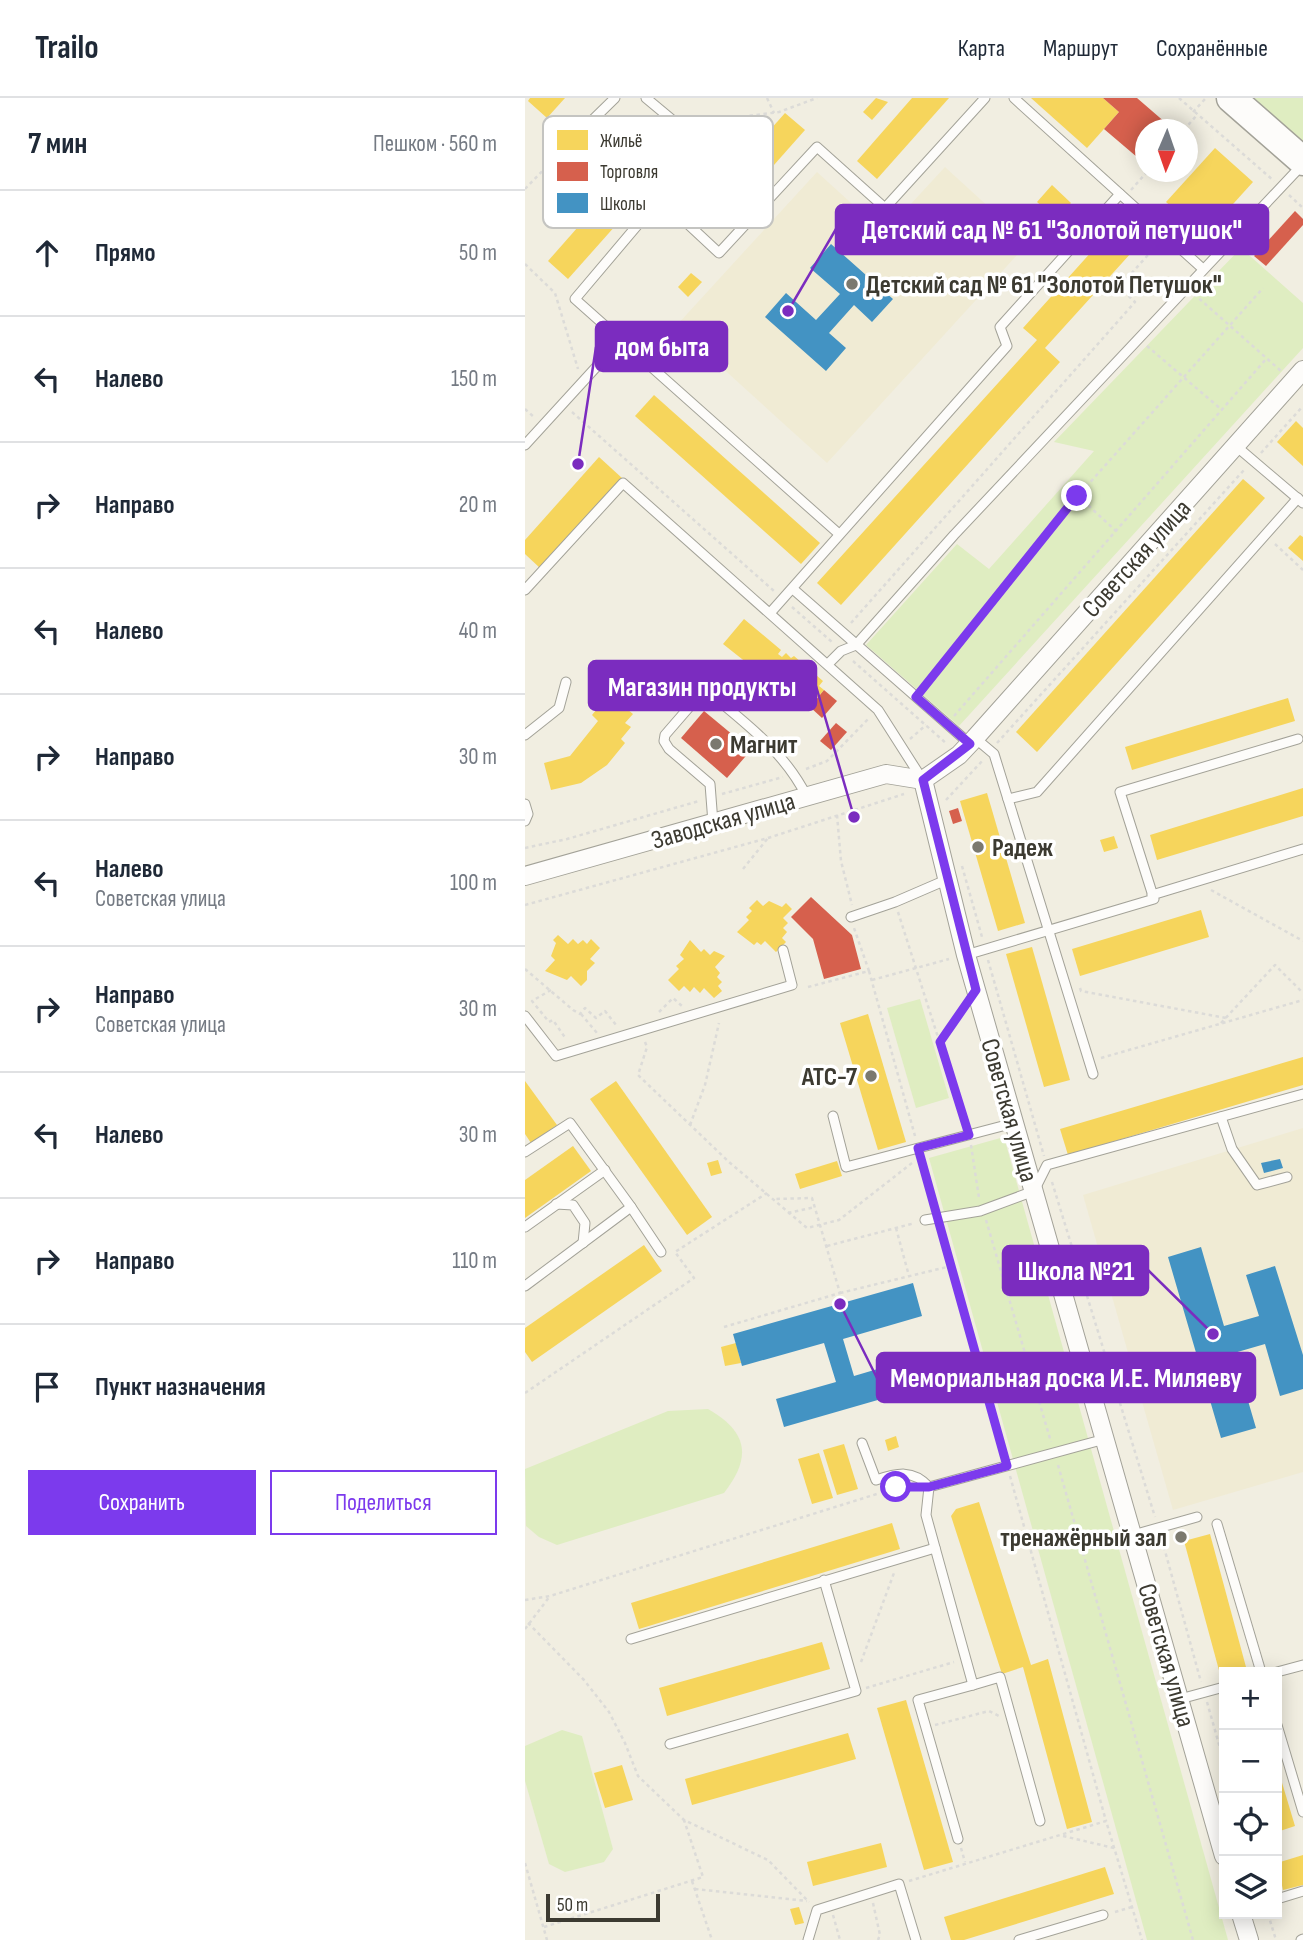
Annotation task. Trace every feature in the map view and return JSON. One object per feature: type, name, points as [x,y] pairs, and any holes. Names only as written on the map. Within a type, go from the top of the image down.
[{"type":"main road","points":[[1231,98],[1303,162]]},
{"type":"street","name":"Советская улица","points":[[1219,1839],[966,955],[923,780],[972,741],[1298,376]]},
{"type":"street","name":"Заводская улица","points":[[525,876],[886,774],[923,780]]},
{"type":"street","points":[[1243,1919],[1249,1940]]},
{"type":"lane","points":[[597,116],[615,98]]},
{"type":"lane","points":[[646,98],[669,116]]},
{"type":"lane","points":[[773,195],[817,147],[885,208],[985,98]]},
{"type":"lane","points":[[1014,98],[1203,269]]},
{"type":"lane","points":[[828,664],[841,651],[856,645],[954,535],[1303,162]]},
{"type":"lane","points":[[771,612],[1007,346],[1000,327],[1122,196]]},
{"type":"lane","points":[[635,228],[575,299],[839,534]]},
{"type":"lane","points":[[692,228],[719,253],[742,228]]},
{"type":"lane","points":[[525,445],[620,341]]},
{"type":"lane","points":[[1008,800],[1037,792],[1266,535],[1301,501],[1236,446]]},
{"type":"lane","points":[[525,590],[623,483],[878,710],[923,780]]},
{"type":"lane","points":[[793,589],[947,724],[991,751],[1093,1074]]},
{"type":"lane","points":[[525,735],[559,708],[566,682]]},
{"type":"lane","points":[[713,696],[775,749],[795,773],[807,797]]},
{"type":"lane","points":[[691,705],[665,735],[664,741],[669,749],[710,784],[713,823]]},
{"type":"lane","points":[[966,955],[1154,899],[1120,792],[1298,739]]},
{"type":"lane","points":[[525,804],[528,814],[525,821]]},
{"type":"lane","points":[[1152,895],[1303,849]]},
{"type":"lane","points":[[853,916],[895,902],[946,880]]},
{"type":"lane","points":[[525,1016],[556,1056],[792,985],[783,950]]},
{"type":"lane","points":[[925,1220],[980,1211],[1034,1191],[1047,1165],[1303,1094]]},
{"type":"lane","points":[[832,1116],[846,1167],[1014,1123]]},
{"type":"lane","points":[[1221,1117],[1233,1149],[1257,1185],[1287,1177]]},
{"type":"lane","points":[[525,1152],[570,1123],[661,1252]]},
{"type":"lane","points":[[525,1227],[605,1170]]},
{"type":"lane","points":[[556,1205],[573,1205],[585,1223],[583,1243]]},
{"type":"lane","points":[[525,1286],[631,1207]]},
{"type":"lane","points":[[929,1487],[1105,1438]]},
{"type":"lane","points":[[862,1443],[876,1480],[900,1472],[920,1477],[929,1487],[926,1515],[973,1685]]},
{"type":"lane","points":[[1133,1535],[1197,1517]]},
{"type":"lane","points":[[1217,1524],[1260,1667]]},
{"type":"lane","points":[[631,1639],[935,1548]]},
{"type":"lane","points":[[670,1744],[855,1686],[824,1580]]},
{"type":"lane","points":[[1282,1670],[1303,1665]]},
{"type":"lane","points":[[958,1839],[918,1700],[1000,1677],[1040,1821]]},
{"type":"lane","points":[[1179,1699],[1219,1688]]},
{"type":"lane","points":[[1278,1730],[1303,1812]]},
{"type":"lane","points":[[808,1940],[817,1910],[899,1884],[916,1940]]},
{"type":"lane","points":[[1282,1897],[1303,1891]]},
{"type":"lane","points":[[1019,1940],[1104,1915]]},
{"type":"path","points":[[767,98],[774,113]]},
{"type":"path","points":[[750,116],[774,113],[817,98]]},
{"type":"path","points":[[1179,98],[1303,208]]},
{"type":"path","points":[[1193,112],[1206,98]]},
{"type":"path","points":[[1193,119],[1196,115]]},
{"type":"path","points":[[525,189],[543,170]]},
{"type":"path","points":[[1122,196],[1137,182]]},
{"type":"path","points":[[842,633],[1135,302],[1119,287],[1166,235]]},
{"type":"path","points":[[525,264],[555,293],[582,382]]},
{"type":"path","points":[[1187,287],[1267,358],[1298,376]]},
{"type":"path","points":[[916,697],[1077,496],[1263,288]]},
{"type":"path","points":[[1138,339],[1222,410]]},
{"type":"path","points":[[947,724],[1267,358]]},
{"type":"path","points":[[562,403],[951,747]]},
{"type":"path","points":[[943,803],[1302,408]]},
{"type":"path","points":[[1077,496],[1116,531]]},
{"type":"path","points":[[1266,535],[1303,570]]},
{"type":"path","points":[[525,848],[567,839],[795,773],[827,761],[901,684]]},
{"type":"path","points":[[525,905],[768,838],[907,793]]},
{"type":"path","points":[[837,815],[841,861],[853,916],[918,1148]]},
{"type":"path","points":[[743,869],[768,838]]},
{"type":"path","points":[[1195,882],[1303,941]]},
{"type":"path","points":[[895,902],[969,1135],[980,1211],[991,1230],[1193,1940]]},
{"type":"path","points":[[871,980],[966,955]]},
{"type":"path","points":[[1221,1024],[1275,965],[1303,993]]},
{"type":"path","points":[[525,969],[580,1014],[601,1036],[591,1039]]},
{"type":"path","points":[[808,987],[869,971]]},
{"type":"path","points":[[1077,978],[1081,990],[1226,1018]]},
{"type":"path","points":[[551,990],[532,1001],[549,1022],[553,1020],[571,1044]]},
{"type":"path","points":[[940,1042],[976,990]]},
{"type":"path","points":[[1089,1061],[1303,1000]]},
{"type":"path","points":[[580,1014],[585,1008],[596,1018],[605,1011],[620,1029]]},
{"type":"path","points":[[608,1030],[615,1023]]},
{"type":"path","points":[[690,1125],[705,1085],[719,1023]]},
{"type":"path","points":[[645,1040],[647,1047],[638,1075],[787,1213],[807,1228],[839,1220],[921,1157],[1106,1821],[1142,1940]]},
{"type":"path","points":[[525,1393],[694,1278],[675,1252],[767,1193]]},
{"type":"path","points":[[773,1199],[812,1198],[840,1293]]},
{"type":"path","points":[[787,1213],[815,1207]]},
{"type":"path","points":[[827,1246],[925,1220]]},
{"type":"path","points":[[896,1228],[909,1276]]},
{"type":"path","points":[[724,1327],[840,1293],[951,1266]]},
{"type":"path","points":[[525,1600],[550,1596],[883,1492]]},
{"type":"path","points":[[1159,1528],[1219,1744]]},
{"type":"path","points":[[855,1686],[899,1558]]},
{"type":"path","points":[[525,1629],[550,1596]]},
{"type":"path","points":[[529,1623],[584,1680],[608,1712],[625,1743],[638,1776],[684,1820],[768,1860],[817,1910]]},
{"type":"path","points":[[855,1686],[965,1658]]},
{"type":"path","points":[[926,1727],[989,1711],[1014,1726]]},
{"type":"path","points":[[544,1927],[703,1877],[684,1820]]},
{"type":"path","points":[[899,1884],[1106,1821]]},
{"type":"path","points":[[1060,1835],[1114,1849]]},
{"type":"path","points":[[525,1863],[547,1940]]},
{"type":"path","points":[[692,1881],[712,1940]]},
{"type":"path","points":[[695,1889],[807,1901]]},
{"type":"path","points":[[870,1893],[880,1936],[878,1940]]},
{"type":"path","points":[[830,1906],[840,1940]]},
{"type":"path","points":[[1104,1915],[1132,1907]]},
{"type":"path","points":[[1270,1919],[1276,1940]]},
{"type":"shaded area","name":"Детский сад № 61 \"Золотой Петушок\"","points":[[945,167],[1028,243],[827,463],[676,326],[766,228],[773,228],[773,220],[817,172],[884,233]]},
{"type":"shaded area","points":[[1303,1128],[1303,1472],[1173,1510],[1083,1195]]},
{"type":"green space","points":[[1254,98],[1303,98],[1303,142]]},
{"type":"green space","points":[[1241,248],[1303,303],[1303,348],[959,726],[866,645],[957,544],[989,569],[1094,451],[1054,442]]},
{"type":"green space","points":[[920,999],[949,1098],[916,1108],[887,1008]]},
{"type":"green space","points":[[1004,1137],[1219,1908],[1219,1919],[1222,1919],[1228,1940],[1147,1940],[929,1158]]},
{"type":"green space","points":[[708,1409],[731,1427],[741,1446],[739,1468],[724,1493],[557,1545],[539,1537],[526,1526],[525,1469],[668,1411]]},
{"type":"green space","points":[[562,1730],[582,1736],[613,1849],[604,1862],[565,1872],[549,1864],[525,1781],[525,1746]]},
{"type":"building: Жильё","points":[[530,98],[565,98],[549,116],[545,116],[528,101]]},
{"type":"building: Жильё","points":[[876,98],[888,102],[872,120],[863,112]]},
{"type":"building: Жильё","points":[[912,98],[949,98],[877,179],[857,161]]},
{"type":"building: Жильё","points":[[1031,98],[1103,98],[1119,112],[1087,148]]},
{"type":"building: Жильё","points":[[785,113],[805,130],[773,166],[773,126]]},
{"type":"building: Жильё","points":[[1215,148],[1253,182],[1204,236],[1166,202],[1184,182],[1198,182],[1198,167]]},
{"type":"building: Жильё","points":[[1052,185],[1071,203],[1056,219],[1037,202]]},
{"type":"building: Жильё","points":[[1128,211],[1151,231],[1045,348],[1060,362],[841,605],[817,583],[1037,340],[1023,328]]},
{"type":"building: Жильё","points":[[577,228],[613,228],[568,279],[548,261]]},
{"type":"building: Жильё","points":[[691,273],[702,282],[688,297],[678,287]]},
{"type":"building: Жильё","points":[[654,395],[820,543],[801,564],[635,416]]},
{"type":"building: Жильё","points":[[1296,421],[1303,428],[1303,466],[1277,442]]},
{"type":"building: Жильё","points":[[599,457],[622,478],[541,569],[525,554],[525,540]]},
{"type":"building: Жильё","points":[[1243,479],[1265,498],[1037,752],[1016,732]]},
{"type":"building: Жильё","points":[[1300,535],[1303,537],[1303,561],[1288,548]]},
{"type":"building: Жильё","points":[[744,619],[781,650],[778,654],[782,657],[786,653],[791,658],[794,656],[823,681],[819,686],[824,690],[806,710],[723,644]]},
{"type":"building: Жильё","points":[[604,690],[633,714],[625,723],[631,727],[621,739],[625,743],[607,765],[581,783],[551,790],[544,763],[570,756],[598,721],[592,715],[601,704],[596,700]]},
{"type":"building: Жильё","points":[[1288,698],[1295,721],[1132,770],[1125,747]]},
{"type":"building: Жильё","points":[[1303,788],[1303,816],[1157,860],[1150,835]]},
{"type":"building: Жильё","points":[[987,793],[1025,923],[998,931],[960,801]]},
{"type":"building: Жильё","points":[[1114,836],[1118,848],[1104,852],[1100,840]]},
{"type":"building: Жильё","points":[[757,900],[763,906],[769,901],[782,907],[786,903],[792,909],[783,918],[788,923],[783,928],[787,932],[782,938],[786,942],[776,952],[765,941],[761,945],[757,942],[754,945],[737,932],[749,920],[746,917],[752,911],[749,908]]},
{"type":"building: Жильё","points":[[1201,910],[1209,937],[1080,976],[1072,949]]},
{"type":"building: Жильё","points":[[558,935],[568,944],[573,939],[578,944],[583,940],[587,944],[591,939],[600,948],[590,959],[595,963],[587,971],[587,980],[581,986],[571,976],[567,980],[545,971],[555,960],[551,956],[556,943],[553,940]]},
{"type":"building: Жильё","points":[[690,940],[701,952],[704,949],[710,955],[714,951],[725,956],[715,967],[720,973],[717,977],[722,982],[718,986],[722,991],[714,998],[704,988],[700,993],[694,987],[690,992],[684,986],[679,991],[668,980],[679,969],[676,966],[684,959],[680,955]]},
{"type":"building: Жильё","points":[[1032,947],[1070,1080],[1044,1087],[1006,954]]},
{"type":"building: Жильё","name":"АТС-7","points":[[868,1014],[906,1142],[878,1150],[840,1023]]},
{"type":"building: Жильё","points":[[1303,1057],[1303,1085],[1068,1155],[1060,1129]]},
{"type":"building: Жильё","points":[[525,1081],[557,1125],[531,1143],[525,1134]]},
{"type":"building: Жильё","points":[[616,1081],[712,1217],[687,1235],[590,1099]]},
{"type":"building: Жильё","points":[[573,1146],[591,1171],[525,1218],[525,1180]]},
{"type":"building: Жильё","points":[[718,1160],[722,1173],[711,1176],[707,1163]]},
{"type":"building: Жильё","points":[[837,1161],[842,1176],[800,1189],[795,1174]]},
{"type":"building: Жильё","points":[[644,1245],[662,1271],[532,1362],[525,1352],[525,1328]]},
{"type":"building: Жильё","points":[[736,1343],[741,1363],[725,1366],[721,1347]]},
{"type":"building: Жильё","points":[[896,1436],[899,1447],[888,1451],[885,1440]]},
{"type":"building: Жильё","points":[[844,1444],[858,1489],[837,1495],[823,1450]]},
{"type":"building: Жильё","points":[[819,1453],[833,1498],[812,1504],[798,1459]]},
{"type":"building: Жильё","points":[[979,1502],[1031,1665],[1048,1659],[1092,1822],[1067,1829],[1023,1667],[1002,1674],[951,1516],[956,1509]]},
{"type":"building: Жильё","points":[[892,1523],[900,1549],[639,1629],[631,1603]]},
{"type":"building: Жильё","points":[[1210,1534],[1246,1667],[1219,1667],[1219,1670],[1184,1541]]},
{"type":"building: Жильё","points":[[822,1642],[830,1669],[667,1716],[659,1688]]},
{"type":"building: Жильё","points":[[906,1700],[953,1862],[924,1870],[877,1708]]},
{"type":"building: Жильё","points":[[848,1733],[856,1759],[692,1805],[685,1779]]},
{"type":"building: Жильё","points":[[622,1765],[633,1800],[605,1808],[594,1773]]},
{"type":"building: Жильё","points":[[1282,1783],[1295,1826],[1282,1830]]},
{"type":"building: Жильё","points":[[881,1843],[887,1867],[813,1886],[807,1862]]},
{"type":"building: Жильё","points":[[1303,1855],[1303,1885],[1283,1890],[1282,1861]]},
{"type":"building: Жильё","points":[[1105,1867],[1114,1894],[964,1940],[951,1940],[944,1917]]},
{"type":"building: Жильё","points":[[799,1907],[804,1923],[795,1925],[790,1909]]},
{"type":"building: Торговля","points":[[1103,98],[1137,98],[1161,119],[1135,119],[1135,155],[1104,129],[1119,112]]},
{"type":"building: Торговля","points":[[1295,211],[1303,219],[1303,225],[1266,266],[1254,256]]},
{"type":"building: Торговля","points":[[824,690],[837,701],[822,718],[810,707]]},
{"type":"building: Торговля","name":"Магнит","points":[[704,711],[751,750],[727,778],[681,738]]},
{"type":"building: Торговля","points":[[836,723],[847,732],[831,750],[820,741]]},
{"type":"building: Торговля","points":[[958,808],[962,821],[953,824],[949,811]]},
{"type":"building: Торговля","points":[[811,897],[852,935],[861,969],[824,979],[813,939],[791,917]]},
{"type":"building: Школы","name":"Детский сад № 61 \"Золотой Петушок\"","points":[[831,244],[893,299],[872,322],[854,305],[829,333],[846,348],[826,371],[765,317],[786,293],[816,320],[840,294],[810,268]]},
{"type":"building: Школы","points":[[1280,1159],[1283,1168],[1264,1173],[1261,1163]]},
{"type":"building: Школы","points":[[1201,1247],[1224,1326],[1259,1316],[1246,1275],[1275,1266],[1303,1355],[1303,1389],[1280,1396],[1265,1344],[1234,1353],[1256,1428],[1221,1438],[1168,1257]]},
{"type":"building: Школы","points":[[913,1283],[922,1316],[843,1339],[854,1376],[908,1360],[916,1389],[784,1427],[776,1399],[836,1382],[824,1343],[742,1366],[733,1334]]},
{"type":"place","name":"Детский сад № 61 \"Золотой Петушок\"","points":[[852,284]]},
{"type":"place","name":"Детский сад № 61 \"Золотой петушок\"","points":[[788,311]]},
{"type":"place","name":"дом быта","points":[[578,464]]},
{"type":"place","name":"Магнит","points":[[716,744]]},
{"type":"place","name":"Магазин продукты","points":[[854,817]]},
{"type":"place","name":"Радеж","points":[[978,847]]},
{"type":"place","name":"АТС-7","points":[[871,1076]]},
{"type":"place","name":"Мемориальная доска И.Е. Миляеву","points":[[840,1304]]},
{"type":"place","name":"Школа №21","points":[[1213,1334]]},
{"type":"place","name":"тренажёрный зал","points":[[1181,1537]]},
{"type":"route","points":[[896,1487],[929,1487],[1007,1466],[918,1148],[969,1135],[940,1042],[976,990],[946,880],[923,780],[970,744],[916,697],[1077,496]]}]
